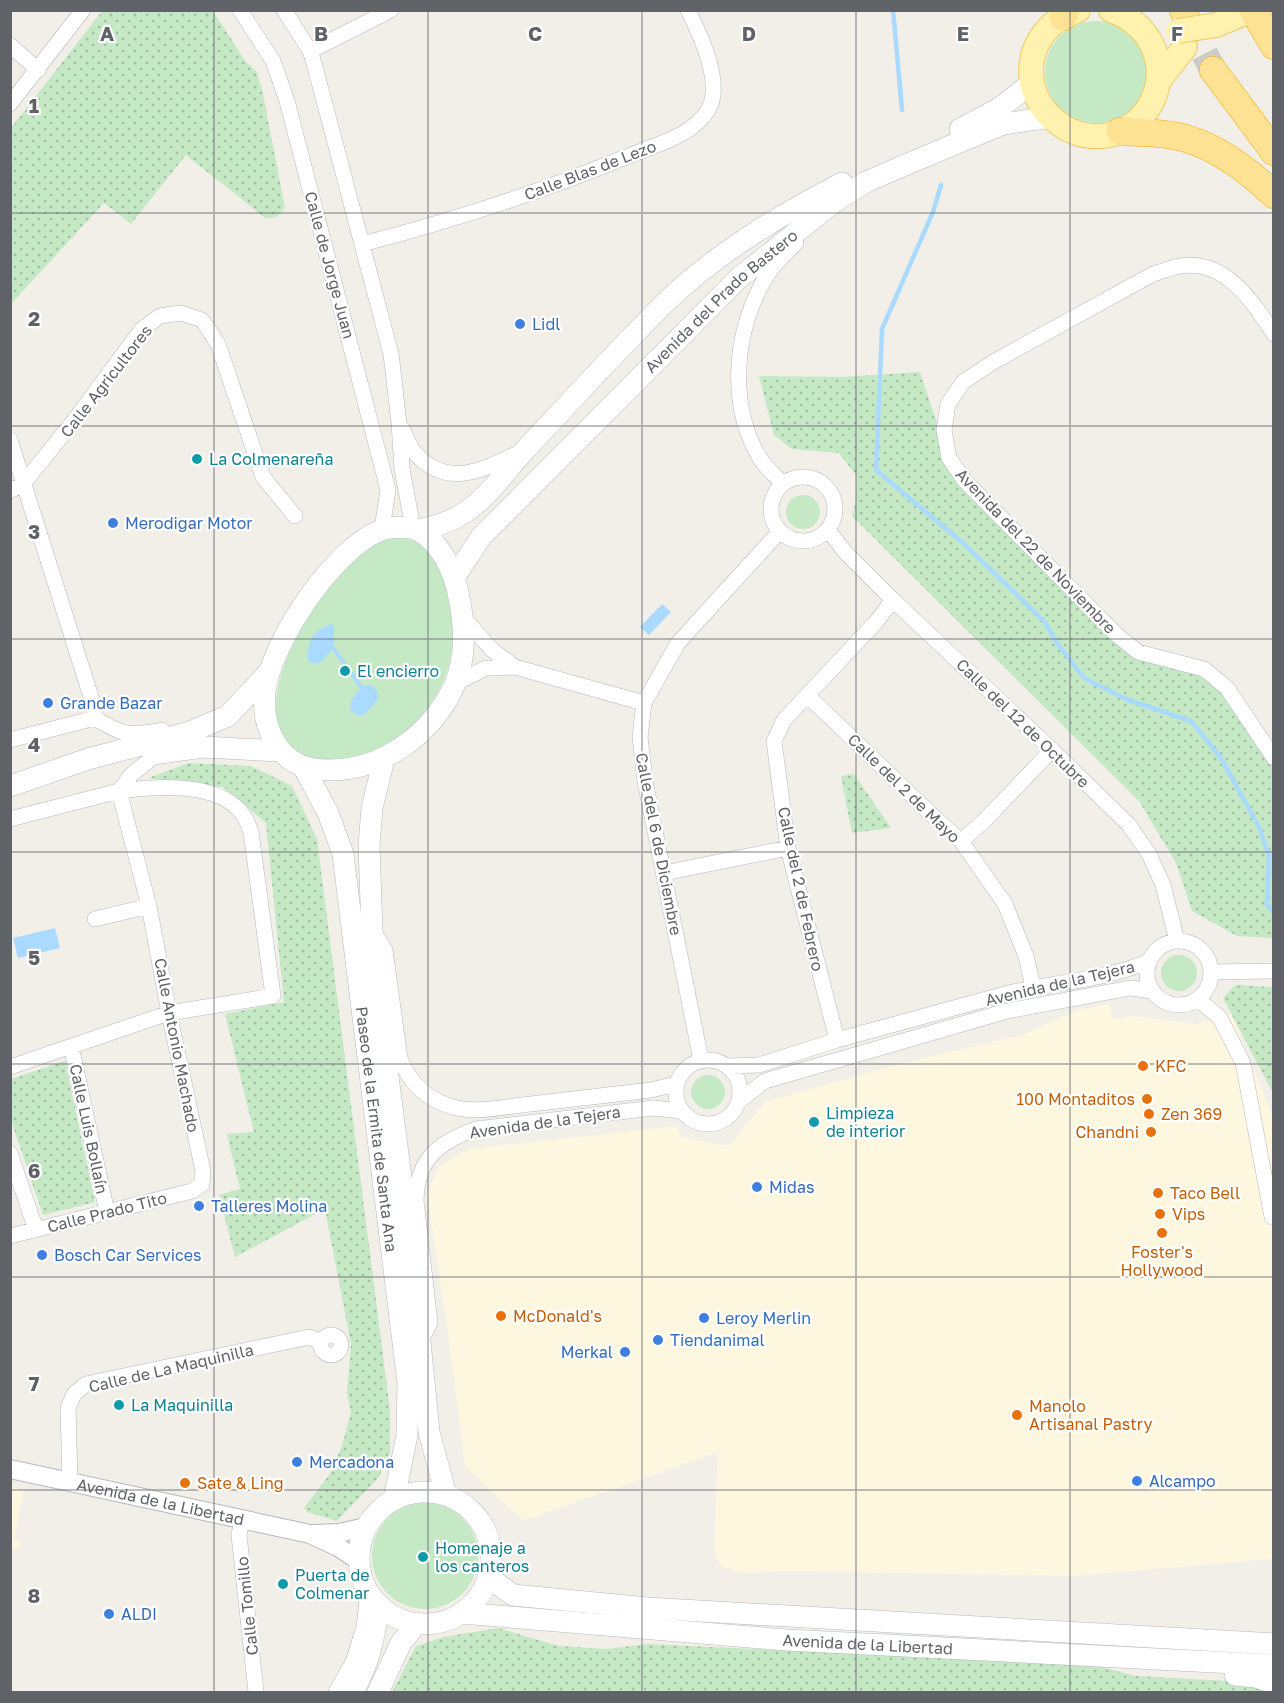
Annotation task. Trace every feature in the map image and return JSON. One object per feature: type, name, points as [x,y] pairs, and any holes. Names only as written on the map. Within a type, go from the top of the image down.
[{"type":"highway","points":[[1253,10],[1274,46]]},
{"type":"highway","points":[[1212,70],[1274,152]]},
{"type":"highway","points":[[1120,131],[1175,136],[1222,152],[1274,195]]},
{"type":"main road","points":[[1111,10],[1128,17],[1150,39],[1156,52],[1159,80]]},
{"type":"main road","points":[[1141,28],[1216,25],[1253,10]]},
{"type":"main road","points":[[1069,13],[1045,32],[1038,42],[1031,64],[1032,83],[1041,107],[1051,117],[1064,128],[1077,134],[1091,136],[1120,131],[1134,123],[1146,111],[1155,96],[1159,80],[1183,26]]},
{"type":"main road","name":"Avenida del Prado Bastero","points":[[382,529],[416,529],[440,525],[462,514],[486,494],[670,298],[718,258],[765,225],[804,202],[990,114],[1032,83]]},
{"type":"main road","name":"Avenida del Prado Bastero","points":[[454,578],[481,537],[739,278],[807,222],[852,191],[898,168],[1003,124],[1051,117]]},
{"type":"main road","points":[[382,529],[348,551],[315,587],[288,630],[270,672],[265,691],[264,711],[270,734],[281,751],[303,768],[343,770],[384,759],[429,725],[447,701],[456,683],[463,650],[463,617],[454,578],[447,560],[435,545],[416,529]]},
{"type":"main road","points":[[10,786],[88,759],[187,732],[228,716],[270,672]]},
{"type":"main road","points":[[35,779],[91,770],[158,753],[203,747],[281,751]]},
{"type":"main road","name":"Paseo de la Ermita de Santa Ana","points":[[384,759],[372,808],[369,845],[373,960],[412,1262],[429,1432],[446,1495]]},
{"type":"main road","name":"Paseo de la Ermita de Santa Ana","points":[[303,768],[328,813],[343,854],[356,954],[408,1383],[407,1435],[393,1499]]},
{"type":"main road","points":[[419,1492],[446,1495],[468,1507],[483,1526],[489,1542],[491,1560],[488,1577],[473,1603],[461,1613],[440,1622],[417,1623],[403,1620],[373,1599],[363,1582],[358,1560],[359,1548],[366,1527],[378,1511],[393,1499],[419,1492]]},
{"type":"main road","name":"Avenida de la Libertad","points":[[488,1577],[513,1594],[647,1608],[1274,1644]]},
{"type":"main road","points":[[353,1692],[366,1667],[375,1632],[373,1599]]},
{"type":"main road","name":"Avenida de la Libertad","points":[[461,1613],[787,1640],[1274,1665]]},
{"type":"main road","points":[[378,1692],[401,1643],[417,1623]]},
{"type":"main road","points":[[1110,1656],[1182,1671],[1256,1677],[1274,1683]]},
{"type":"street","points":[[10,104],[83,10]]},
{"type":"street","name":"Calle de Jorge Juan","points":[[240,10],[273,62],[284,91],[387,490],[382,529]]},
{"type":"street","points":[[284,10],[310,51],[391,354],[402,469],[416,529]]},
{"type":"street","points":[[310,51],[391,10]]},
{"type":"street","name":"Calle Blas de Lezo","points":[[362,244],[499,205],[588,173],[692,128],[708,111],[714,87],[699,32],[688,10]]},
{"type":"street","points":[[10,45],[38,70]]},
{"type":"street","points":[[783,484],[762,461],[749,437],[741,405],[739,369],[742,338],[750,309],[776,263],[852,191]]},
{"type":"street","name":"Avenida del 22 de Noviembre","points":[[1274,334],[1246,295],[1231,279],[1208,268],[1181,266],[1153,274],[995,361],[963,382],[948,404],[944,430],[949,458],[965,481],[1117,635],[1138,652],[1204,669],[1227,688],[1274,758]]},
{"type":"street","name":"Calle Agricultores","points":[[17,488],[73,422],[142,329],[160,316],[181,313],[202,320],[212,333],[218,344],[263,477],[295,516]]},
{"type":"street","points":[[399,423],[414,452],[430,466],[456,474],[470,474],[526,449]]},
{"type":"street","points":[[10,440],[17,488],[92,700],[95,718],[116,732],[140,734],[203,719],[228,716]]},
{"type":"street","points":[[802,477],[813,478],[822,483],[830,490],[836,510],[828,530],[813,540],[804,541],[787,537],[774,522],[771,512],[776,492],[783,484],[802,477]]},
{"type":"street","name":"Calle del 12 de Octubre","points":[[828,530],[893,600],[1128,825],[1149,854],[1163,885],[1177,941]]},
{"type":"street","name":"Calle del 6 de Diciembre","points":[[702,1060],[645,782],[640,736],[644,703],[678,643],[780,531]]},
{"type":"street","name":"Calle del 2 de Febrero","points":[[837,1040],[788,848],[774,741],[784,720],[876,622],[893,600]]},
{"type":"street","points":[[463,617],[492,650],[515,667]]},
{"type":"street","points":[[456,683],[486,668],[515,667],[644,703]]},
{"type":"street","name":"Calle del 2 de Mayo","points":[[807,695],[961,841],[1005,904],[1026,956],[1033,987]]},
{"type":"street","points":[[10,740],[95,718]]},
{"type":"street","points":[[961,841],[1052,750]]},
{"type":"street","points":[[119,790],[131,775],[158,753]]},
{"type":"street","points":[[10,819],[119,790],[144,787],[196,789],[216,794],[232,803],[243,815],[251,832],[273,996],[169,1013],[10,1066]]},
{"type":"street","name":"Calle Antonio Machado","points":[[119,790],[149,906],[203,1171],[202,1184]]},
{"type":"street","points":[[664,873],[788,848]]},
{"type":"street","points":[[95,919],[149,906]]},
{"type":"street","name":"Avenida de la Tejera","points":[[371,926],[385,950],[400,1059],[407,1075],[416,1087],[434,1099],[453,1107],[490,1109],[651,1090],[676,1084]]},
{"type":"street","points":[[1177,941],[1197,946],[1209,960],[1211,972],[1209,985],[1198,999],[1189,1004],[1168,1004],[1152,991],[1148,980],[1149,962],[1155,951],[1177,941]]},
{"type":"street","name":"Avenida de la Tejera","points":[[728,1066],[759,1065],[837,1040],[1033,987],[1128,970],[1149,962]]},
{"type":"street","points":[[1211,972],[1274,971]]},
{"type":"street","name":"Avenida de la Tejera","points":[[740,1101],[765,1081],[1007,1011],[1130,988],[1152,991]]},
{"type":"street","points":[[1198,999],[1220,1018],[1243,1063],[1272,1217]]},
{"type":"street","name":"Calle Luis Bollaín","points":[[71,1046],[107,1212]]},
{"type":"street","points":[[702,1060],[720,1062],[728,1066],[739,1082],[740,1101],[730,1115],[716,1124],[691,1120],[677,1103],[676,1084],[686,1068],[702,1060]]},
{"type":"street","name":"Avenida de la Tejera","points":[[420,1343],[430,1323],[416,1186],[421,1169],[439,1146],[458,1135],[476,1129],[653,1108],[682,1111]]},
{"type":"street","points":[[10,1153],[36,1230]]},
{"type":"street","name":"Calle Prado Tito","points":[[10,1236],[192,1191],[202,1184]]},
{"type":"street","name":"Calle de La Maquinilla","points":[[70,1481],[68,1408],[74,1394],[86,1384],[309,1337],[321,1342]]},
{"type":"street","name":"Avenida de la Libertad","points":[[10,1469],[310,1534],[338,1547],[358,1560]]},
{"type":"street","name":"Calle Tomillo","points":[[242,1520],[239,1535],[256,1692]]},
{"type":"street","name":"Avenida de la Libertad","points":[[310,1534],[339,1533],[366,1527]]},
{"type":"street","points":[[336,1692],[353,1662],[373,1599]]},
{"type":"shaded area","points":[[1109,1004],[1113,1019],[1134,1016],[1197,1024],[1231,1014],[1273,1117],[1273,1559],[1073,1576],[782,1571],[741,1573],[720,1565],[714,1548],[718,1452],[523,1521],[465,1466],[427,1193],[440,1166],[470,1149],[677,1126],[681,1137],[729,1146],[765,1102],[895,1065],[1022,1035],[1078,1010]]},
{"type":"shaded area","points":[[11,1487],[24,1490],[14,1539],[21,1541],[19,1550],[11,1548]]},
{"type":"green space","points":[[103,10],[213,11],[246,62],[256,71],[262,89],[285,208],[277,217],[265,218],[186,155],[131,224],[104,203],[11,304],[11,128]]},
{"type":"green space","points":[[1096,21],[1115,25],[1132,36],[1143,53],[1147,72],[1143,91],[1132,108],[1115,119],[1096,123],[1077,119],[1060,108],[1049,91],[1045,72],[1049,53],[1060,36],[1077,25]]},
{"type":"green space","points":[[920,372],[952,468],[1130,646],[1225,676],[1273,745],[1273,938],[1237,936],[1192,911],[1176,863],[1139,801],[852,516],[856,501],[856,475],[839,453],[792,449],[774,435],[759,376],[841,377]]},
{"type":"green space","points":[[803,495],[815,500],[820,512],[815,524],[803,529],[791,524],[786,512],[791,500]]},
{"type":"green space","points":[[396,538],[413,540],[422,545],[433,556],[448,588],[453,626],[450,662],[445,677],[431,704],[399,737],[373,752],[333,760],[317,759],[293,747],[280,730],[276,708],[279,683],[287,657],[312,610],[337,578],[371,548],[383,541]]},
{"type":"green space","points":[[189,763],[251,766],[292,786],[317,839],[390,1410],[390,1452],[379,1477],[337,1521],[307,1512],[304,1508],[330,1474],[342,1446],[351,1412],[347,1393],[351,1344],[325,1209],[235,1257],[219,1195],[240,1189],[227,1134],[254,1132],[225,1014],[284,1002],[266,823],[223,787],[148,778]]},
{"type":"green space","points":[[854,774],[891,828],[852,833],[841,776]]},
{"type":"green space","points":[[1179,955],[1192,960],[1197,973],[1192,986],[1179,991],[1166,986],[1161,973],[1166,960]]},
{"type":"green space","points":[[1235,985],[1273,987],[1273,1093],[1223,998]]},
{"type":"green space","points":[[65,1061],[95,1202],[43,1215],[11,1120],[11,1079]]},
{"type":"green space","points":[[708,1075],[720,1080],[725,1092],[720,1104],[708,1109],[696,1104],[691,1092],[696,1080]]},
{"type":"green space","points":[[425,1503],[445,1507],[462,1519],[474,1536],[478,1556],[474,1576],[462,1593],[445,1605],[425,1609],[405,1605],[388,1593],[376,1576],[372,1556],[376,1536],[388,1519],[405,1507]]},
{"type":"green space","points":[[498,1628],[559,1646],[606,1649],[647,1644],[1095,1665],[1135,1676],[1229,1681],[1273,1692],[392,1692],[416,1646],[444,1637]]},
{"type":"water","points":[[662,604],[671,612],[649,635],[640,627]]},
{"type":"water","points":[[331,624],[334,626],[334,646],[363,686],[371,685],[377,691],[378,700],[364,715],[356,715],[350,709],[351,700],[360,689],[332,650],[320,663],[311,663],[307,658],[313,636]]},
{"type":"water","points":[[55,928],[60,948],[18,958],[13,938]]},
{"type":"waterway","points":[[893,10],[902,110]]},
{"type":"waterway","points":[[941,185],[933,212],[882,329],[876,470],[963,543],[1044,621],[1057,643],[1084,678],[1128,700],[1191,721],[1221,758],[1259,827],[1269,856],[1267,904],[1274,914]]},
{"type":"tunnel","points":[[1186,17],[1213,70]]},
{"type":"place","name":"Lidl","points":[[520,324]]},
{"type":"place","name":"La Colmenareña","points":[[197,459]]},
{"type":"place","name":"Merodigar Motor","points":[[113,523]]},
{"type":"place","name":"El encierro","points":[[345,671]]},
{"type":"place","name":"Grande Bazar","points":[[48,703]]},
{"type":"place","name":"KFC","points":[[1143,1066]]},
{"type":"place","name":"100 Montaditos","points":[[1147,1099]]},
{"type":"place","name":"Zen 369","points":[[1149,1114]]},
{"type":"place","name":"Limpieza de interior","points":[[814,1122]]},
{"type":"place","name":"Chandni","points":[[1151,1132]]},
{"type":"place","name":"Midas","points":[[757,1187]]},
{"type":"place","name":"Taco Bell","points":[[1158,1193]]},
{"type":"place","name":"Talleres Molina","points":[[199,1206]]},
{"type":"place","name":"Vips","points":[[1160,1214]]},
{"type":"place","name":"Foster's Hollywood","points":[[1162,1233]]},
{"type":"place","name":"Bosch Car Services","points":[[42,1255]]},
{"type":"place","name":"McDonald's","points":[[501,1316]]},
{"type":"place","name":"Leroy Merlin","points":[[704,1318]]},
{"type":"place","name":"Tiendanimal","points":[[658,1340]]},
{"type":"place","name":"Merkal","points":[[625,1352]]},
{"type":"place","name":"La Maquinilla","points":[[119,1405]]},
{"type":"place","name":"Manolo Artisanal Pastry","points":[[1017,1415]]},
{"type":"place","name":"Mercadona","points":[[297,1462]]},
{"type":"place","name":"Alcampo","points":[[1137,1481]]},
{"type":"place","name":"Sate & Ling","points":[[185,1483]]},
{"type":"place","name":"Homenaje a los canteros","points":[[423,1557]]},
{"type":"place","name":"Puerta de Colmenar","points":[[283,1584]]},
{"type":"place","name":"ALDI","points":[[109,1614]]}]
